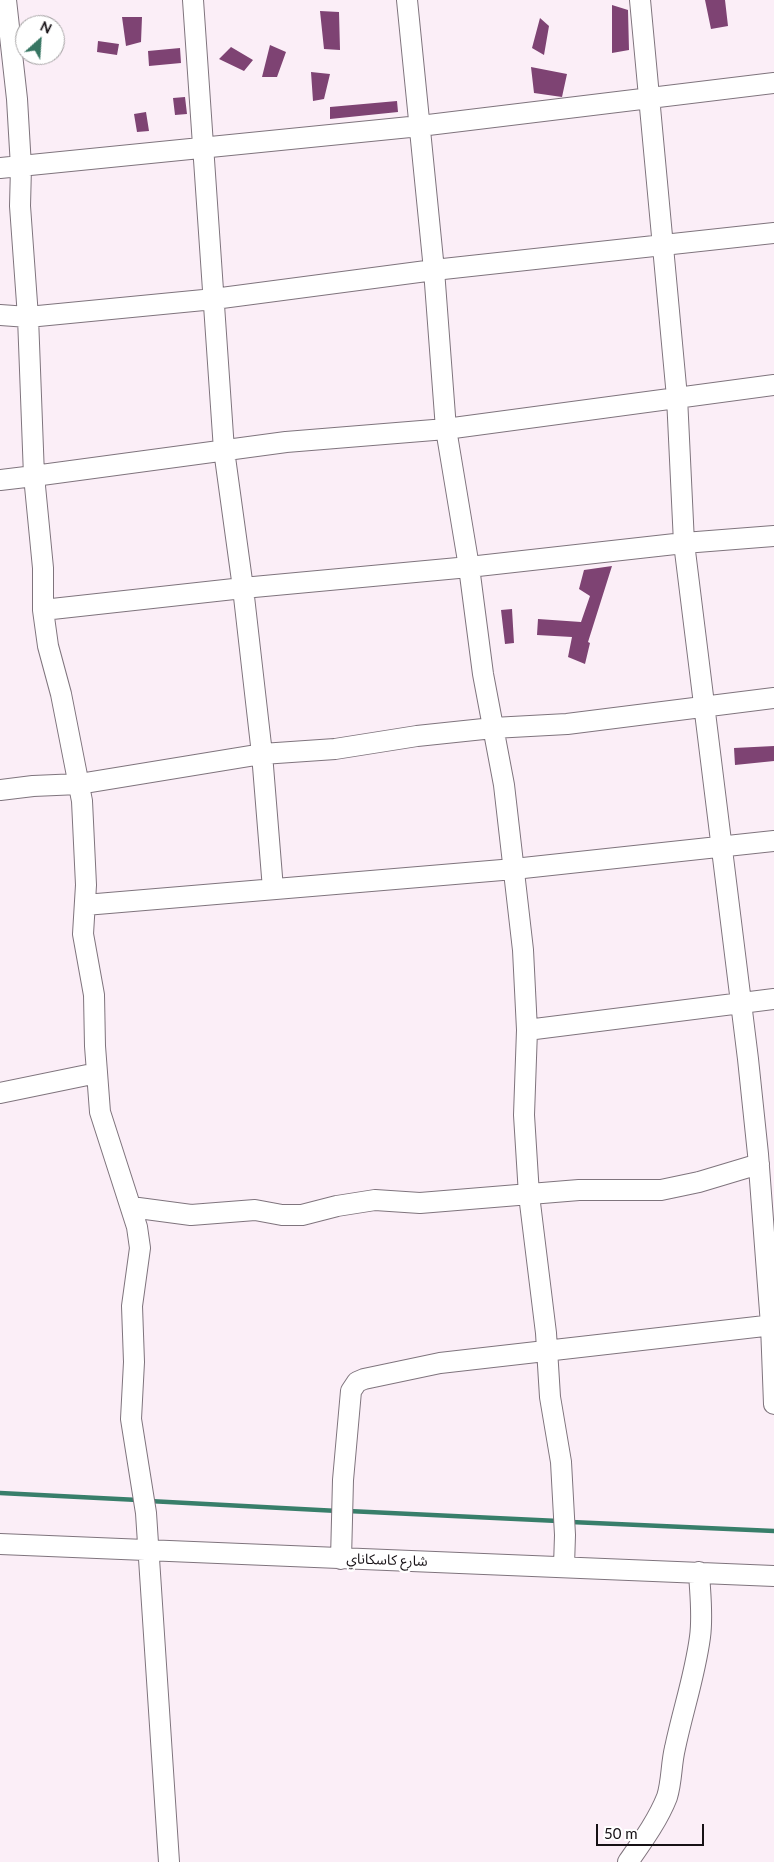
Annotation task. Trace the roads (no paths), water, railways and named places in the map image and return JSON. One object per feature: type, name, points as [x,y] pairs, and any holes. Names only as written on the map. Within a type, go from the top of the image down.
[{"type":"street","points":[[6,0],[17,100],[21,167],[20,206],[28,317],[34,476],[43,568],[43,610],[48,646],[63,702],[82,801],[86,905],[84,934],[94,995],[100,1112],[137,1226],[140,1248],[132,1306],[134,1362],[131,1419],[146,1513],[168,1862]]},
{"type":"street","points":[[193,0],[224,450],[244,588],[262,754],[273,888]]},
{"type":"street","points":[[406,0],[434,270],[446,429],[469,567],[483,674],[504,785],[523,950],[527,1030],[524,1115],[529,1195],[546,1333],[550,1397],[561,1462],[565,1535],[564,1566]]},
{"type":"street","points":[[640,0],[677,397],[684,542],[741,1002],[763,1157],[773,1325],[774,1404]]},
{"type":"street","points":[[0,168],[420,126],[774,84]]},
{"type":"street","points":[[0,315],[28,317],[214,299],[434,270],[774,233]]},
{"type":"street","points":[[0,480],[286,442],[446,429],[774,385]]},
{"type":"street","points":[[43,610],[244,588],[469,567],[684,542],[774,536]]},
{"type":"street","points":[[0,790],[79,784],[262,754],[335,749],[417,736],[494,728],[567,724],[774,698]]},
{"type":"street","points":[[86,905],[514,869],[774,841]]},
{"type":"street","points":[[527,1030],[774,999]]},
{"type":"street","points":[[0,1093],[97,1073]]},
{"type":"street","points":[[131,1207],[192,1215],[254,1210],[282,1215],[302,1215],[337,1206],[375,1200],[420,1202],[579,1190],[661,1190],[699,1182],[763,1157]]},
{"type":"street","points":[[341,1559],[347,1427],[351,1391],[357,1382],[440,1363],[773,1325]]},
{"type":"street","name":"شارع كاسكاناي","points":[[0,1544],[774,1576]]},
{"type":"street","points":[[628,1862],[656,1817],[670,1786],[674,1748],[691,1688],[700,1635],[702,1618],[699,1572]]},
{"type":"waterway","points":[[0,1493],[138,1500]]},
{"type":"waterway","points":[[149,1501],[338,1511]]},
{"type":"waterway","points":[[348,1511],[558,1521]]},
{"type":"waterway","points":[[571,1522],[774,1531]]}]
